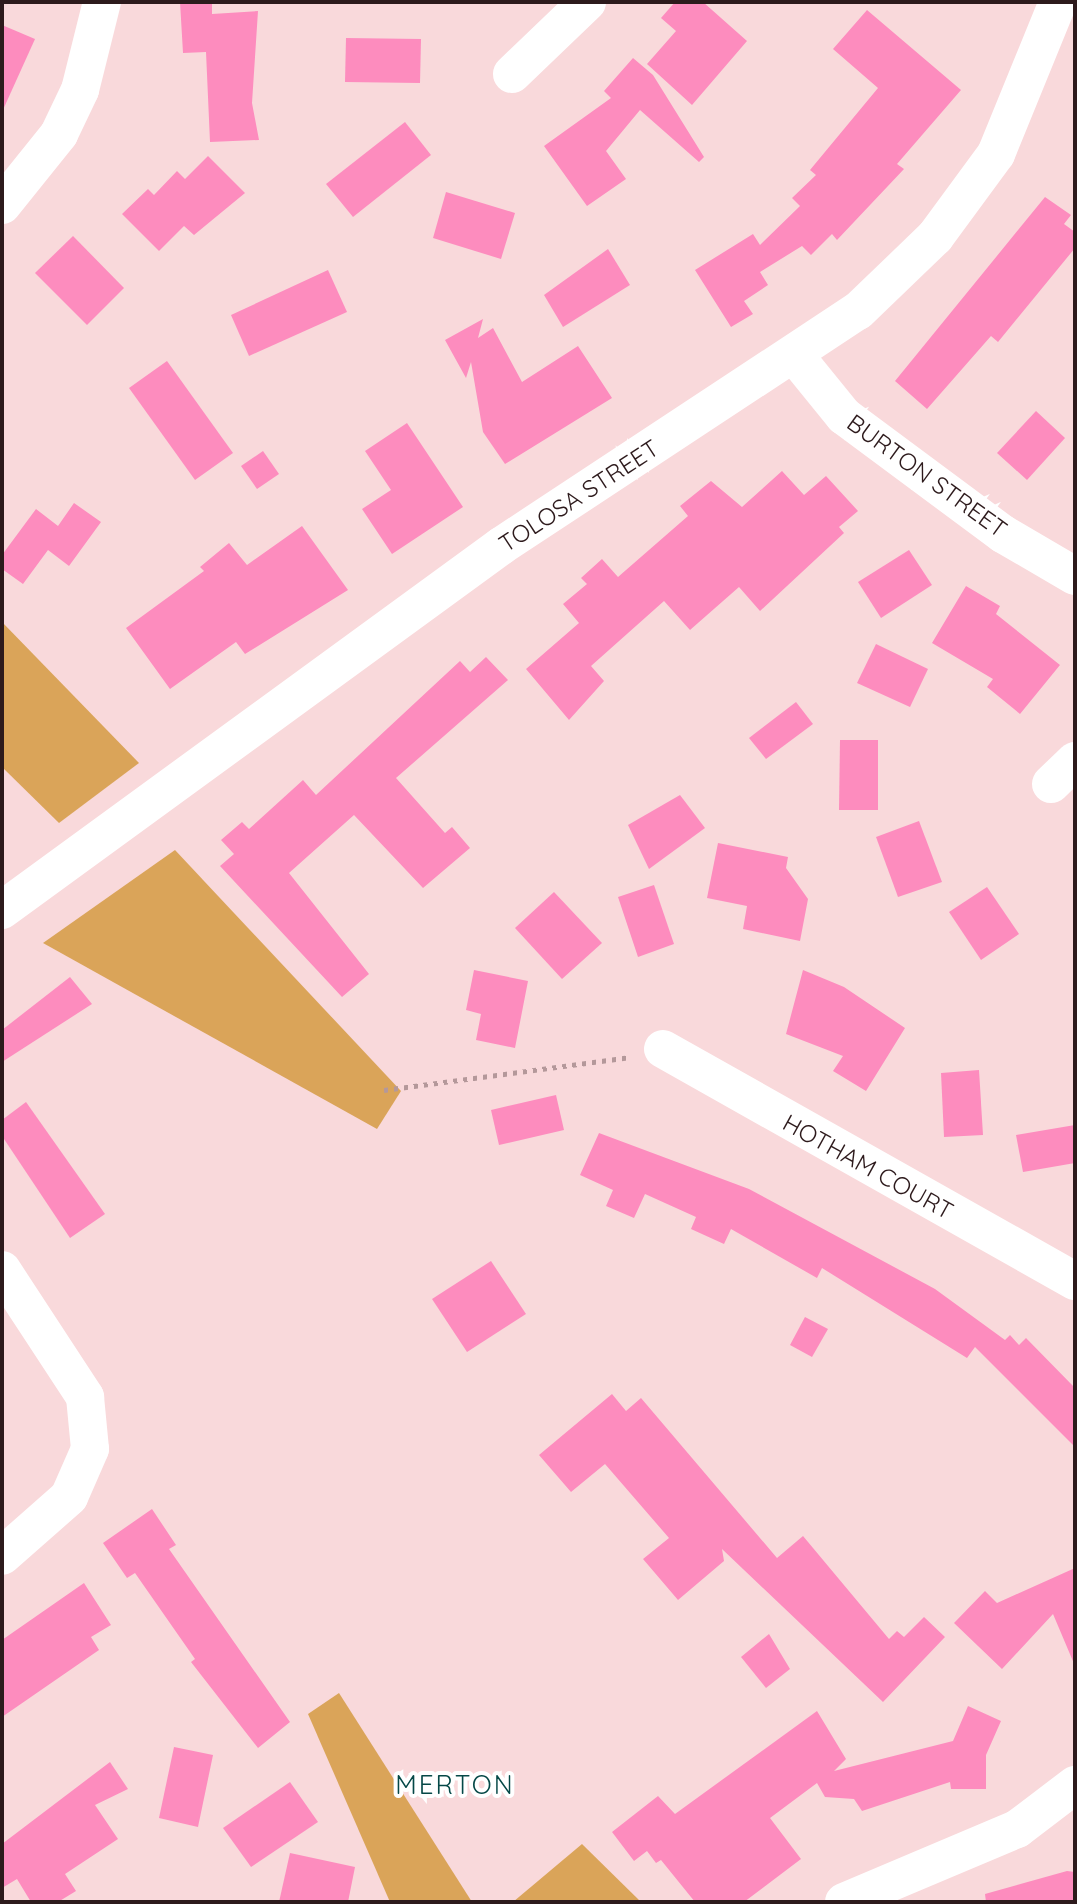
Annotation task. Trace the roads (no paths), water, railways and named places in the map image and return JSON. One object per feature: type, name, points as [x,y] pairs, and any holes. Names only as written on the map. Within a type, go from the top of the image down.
[{"type":"street","points":[[2,205],[59,134],[80,90],[102,2]]},
{"type":"street","points":[[512,74],[587,2]]},
{"type":"street","name":"TOLOSA STREET","points":[[2,910],[489,554],[796,357],[898,275],[969,196],[1017,111],[1058,2]]},
{"type":"street","name":"BURTON STREET","points":[[796,357],[844,416],[1003,534],[1075,576]]},
{"type":"street","name":"HOTHAM COURT","points":[[663,1049],[1075,1281]]},
{"type":"street","points":[[2,1270],[79,1386],[90,1449],[69,1497],[2,1556]]},
{"type":"street","points":[[844,1902],[1017,1829],[1075,1785]]},
{"type":"district","name":"MERTON","points":[[455,1785]]}]
